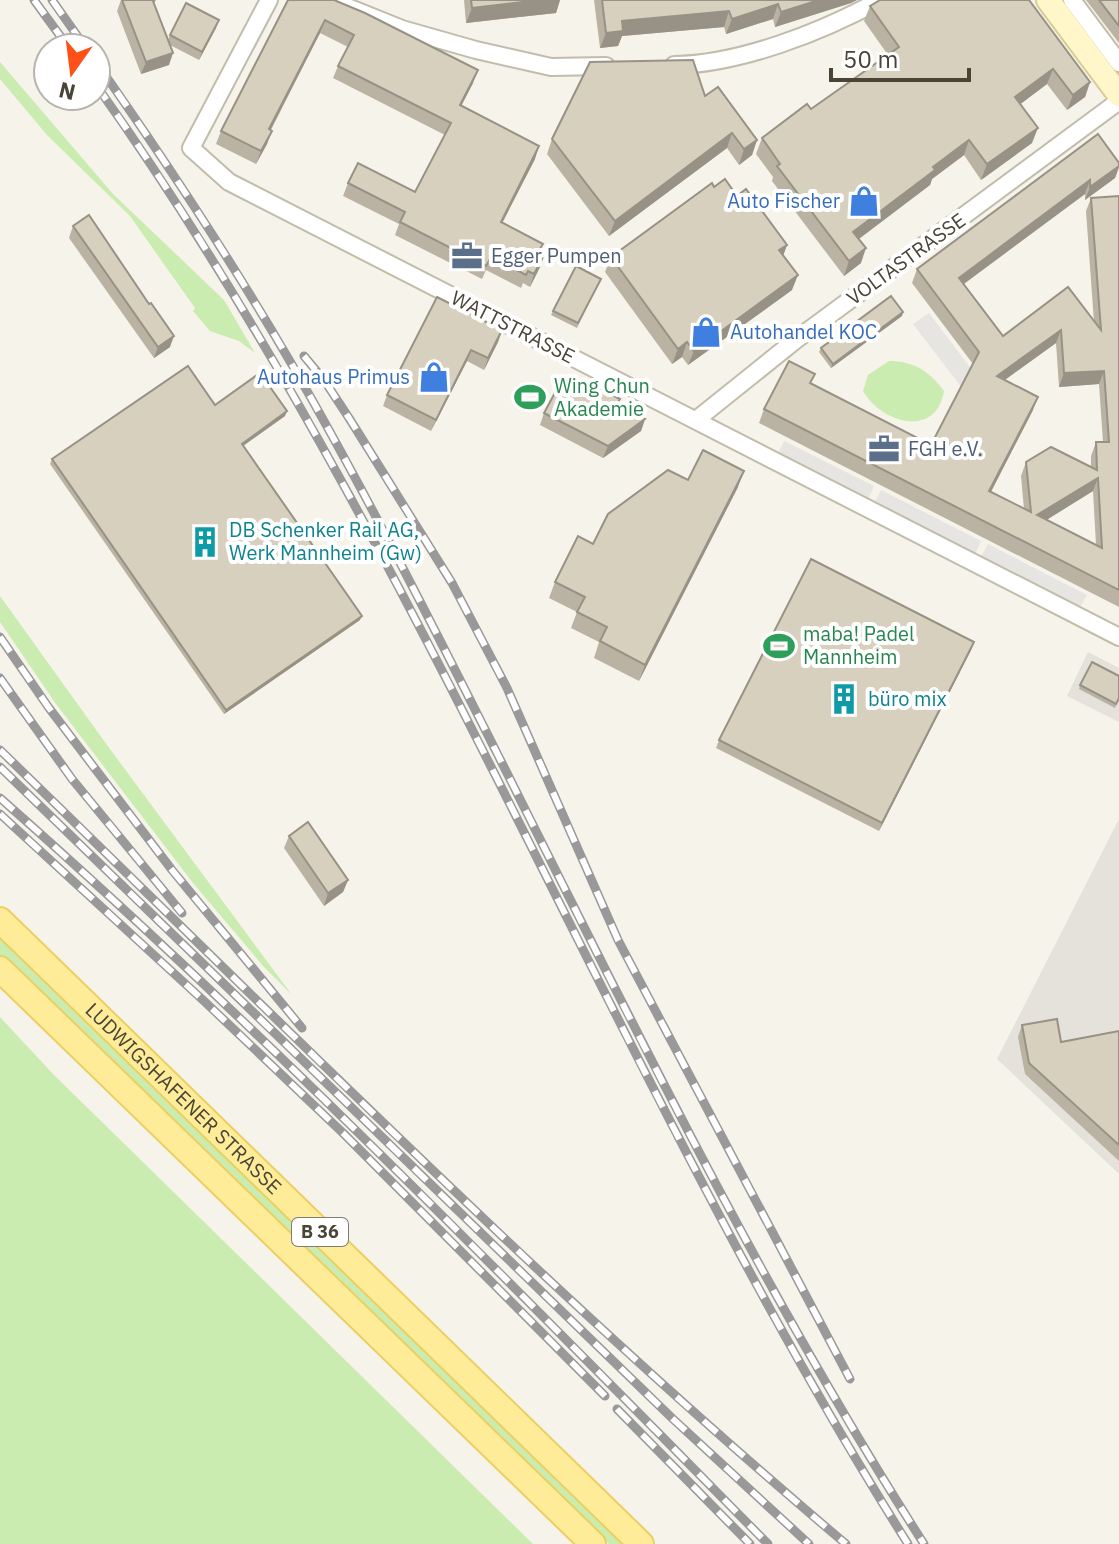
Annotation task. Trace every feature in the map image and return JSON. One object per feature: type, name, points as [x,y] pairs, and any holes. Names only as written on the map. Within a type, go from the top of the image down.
[{"type":"main road","points":[[1048,0],[1119,95]]},
{"type":"main road","name":"LUDWIGSHAFENER STRASSE","points":[[0,920],[641,1544]]},
{"type":"main road","name":"LUDWIGSHAFENER STRASSE","points":[[0,969],[593,1544]]},
{"type":"street","name":"WATTSTRASSE","points":[[269,0],[191,148],[229,182],[1119,637]]},
{"type":"street","points":[[330,0],[402,29],[551,67],[623,65]]},
{"type":"street","points":[[655,65],[686,64],[771,48],[849,17],[880,0]]},
{"type":"street","points":[[1072,0],[1119,63]]},
{"type":"street","name":"VOLTASTRASSE","points":[[696,420],[797,339],[1119,101]]},
{"type":"shaded area","points":[[929,313],[972,370],[962,388],[913,324]]},
{"type":"shaded area","points":[[784,441],[874,486],[868,500],[778,454]]},
{"type":"shaded area","points":[[881,490],[981,541],[975,554],[874,503]]},
{"type":"shaded area","points":[[988,544],[1087,595],[1080,607],[981,557]]},
{"type":"shaded area","points":[[1088,652],[1119,668],[1119,722],[1067,696]]},
{"type":"shaded area","points":[[1119,819],[1119,1174],[997,1059]]},
{"type":"green space","points":[[0,62],[32,99],[32,112],[43,112],[113,194],[224,300],[255,353],[239,341],[210,331],[193,311],[195,308],[130,216],[47,135],[0,79]]},
{"type":"green space","points":[[889,361],[920,368],[944,391],[939,406],[930,416],[920,421],[894,418],[871,402],[863,391],[868,375]]},
{"type":"green space","points":[[0,596],[292,995],[264,967],[193,883],[56,704],[0,622]]},
{"type":"green space","points":[[0,936],[627,1544],[609,1544],[73,1026],[0,955]]},
{"type":"green space","points":[[0,1017],[54,1075],[533,1544],[0,1544]]},
{"type":"building","points":[[122,0],[154,0],[173,53],[146,62]]},
{"type":"building","points":[[288,0],[334,0],[478,70],[460,105],[539,146],[501,222],[543,244],[538,252],[544,255],[534,274],[528,271],[526,275],[491,257],[486,266],[400,222],[405,212],[348,183],[358,163],[415,192],[451,123],[338,66],[354,35],[325,20],[269,129],[272,131],[261,151],[221,131]]},
{"type":"building","points":[[471,0],[539,0],[472,8]]},
{"type":"building","points":[[602,0],[819,0],[781,12],[778,4],[732,19],[729,11],[622,21],[623,31],[606,33]]},
{"type":"building","points":[[880,0],[1029,0],[1090,82],[1073,95],[1053,69],[1015,97],[1038,128],[987,164],[969,140],[853,232],[866,248],[849,261],[777,166],[780,164],[762,138],[807,104],[811,109],[899,47],[870,6]]},
{"type":"building","points":[[1099,0],[1119,0],[1119,26]]},
{"type":"building","points":[[186,3],[219,20],[202,52],[170,35]]},
{"type":"building","points":[[693,60],[705,96],[718,87],[757,140],[744,149],[732,133],[615,221],[552,139],[590,62]]},
{"type":"building","points":[[1098,134],[1119,163],[1090,187],[1090,180],[959,278],[1003,336],[1068,287],[1101,330],[1091,198],[1119,196],[1119,590],[764,409],[789,361],[815,374],[810,383],[931,445],[979,352],[917,269]],"holes":[[[1061,330],[1064,373],[1104,371],[1109,442],[1096,442],[1097,470],[1051,447],[1026,462],[1031,512],[989,491],[1038,397],[997,376]],[[1098,478],[1102,548],[1037,515]]]},
{"type":"building","points":[[725,179],[737,196],[746,189],[787,245],[779,250],[798,275],[694,351],[687,342],[678,349],[611,257],[712,183],[714,187]]},
{"type":"building","points":[[89,215],[174,336],[158,347],[73,226]]},
{"type":"building","points":[[576,266],[601,279],[578,323],[553,311]]},
{"type":"building","points":[[891,296],[903,312],[833,364],[821,348]]},
{"type":"building","points":[[437,297],[502,330],[488,358],[471,350],[436,420],[387,395]]},
{"type":"building","name":"DB Schenker Rail AG, Werk Mannheim (Gw)","points":[[188,366],[215,405],[260,373],[287,411],[242,444],[362,616],[226,710],[52,459]]},
{"type":"building","points":[[564,376],[596,393],[599,388],[620,399],[617,404],[645,419],[608,446],[544,413]]},
{"type":"building","points":[[703,450],[744,471],[645,665],[600,641],[607,627],[577,612],[585,597],[555,582],[578,536],[593,544],[608,514],[668,470],[688,480]]},
{"type":"building","name":"büro mix","points":[[811,559],[974,642],[882,823],[719,740]]},
{"type":"building","points":[[1092,662],[1119,676],[1116,704],[1080,685]]},
{"type":"building","points":[[308,822],[348,880],[328,893],[289,836]]},
{"type":"building","points":[[1057,1019],[1061,1042],[1119,1031],[1119,1145],[1029,1063],[1022,1025]]},
{"type":"railway","points":[[34,0],[57,32]]},
{"type":"railway","points":[[52,0],[75,32]]},
{"type":"railway","points":[[112,85],[221,248],[320,413],[428,617],[705,1163],[810,1356],[924,1544]]},
{"type":"railway","points":[[112,109],[212,259],[318,439],[417,622],[701,1181],[801,1365],[908,1544]]},
{"type":"railway","points":[[304,356],[349,418],[452,583],[507,688],[618,940],[850,1379]]},
{"type":"railway","points":[[0,637],[49,708],[172,870],[302,1028]]},
{"type":"railway","points":[[0,678],[72,779],[182,913]]},
{"type":"railway","points":[[0,750],[522,1254],[628,1353],[846,1544]]},
{"type":"railway","points":[[0,767],[673,1419],[809,1544]]},
{"type":"railway","points":[[0,798],[100,887],[295,1071],[768,1544]]},
{"type":"railway","points":[[0,814],[343,1133],[605,1396]]},
{"type":"railway","points":[[617,1409],[750,1544]]},
{"type":"place","name":"Auto Fischer","points":[[864,201]]},
{"type":"place","name":"Egger Pumpen","points":[[467,256]]},
{"type":"place","name":"Autohandel KOC","points":[[706,332]]},
{"type":"place","name":"Autohaus Primus","points":[[434,377]]},
{"type":"place","name":"Wing Chun Akademie","points":[[530,397]]},
{"type":"place","name":"FGH e.V.","points":[[884,449]]},
{"type":"place","name":"DB Schenker Rail AG, Werk Mannheim (Gw)","points":[[205,542]]},
{"type":"place","name":"maba! Padel Mannheim","points":[[779,646]]},
{"type":"place","name":"büro mix","points":[[844,699]]}]
